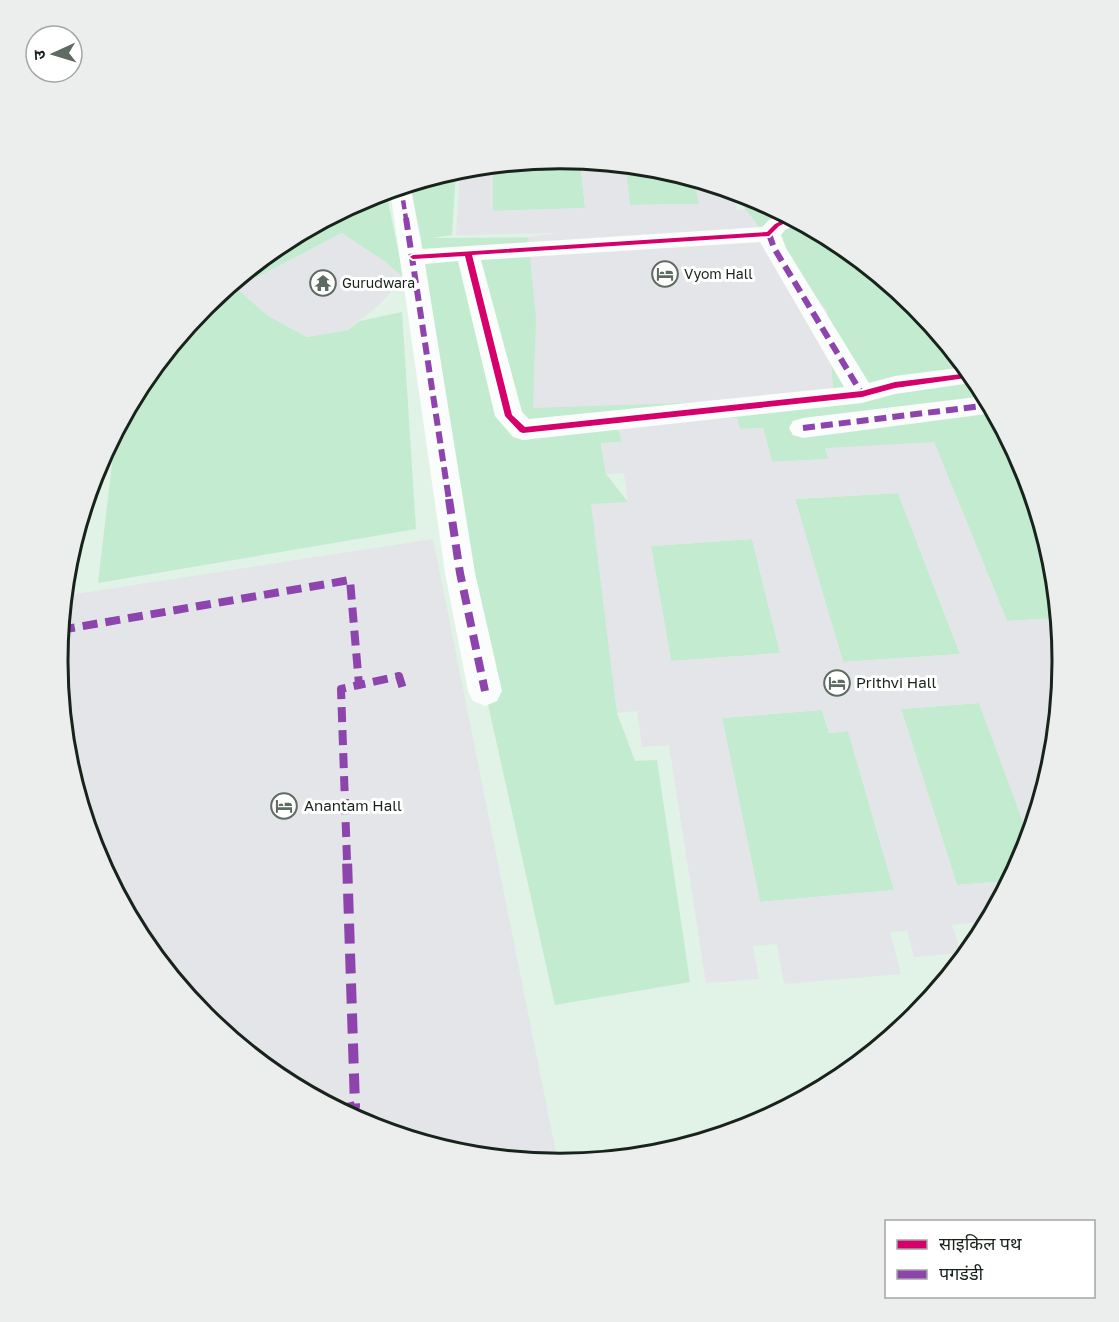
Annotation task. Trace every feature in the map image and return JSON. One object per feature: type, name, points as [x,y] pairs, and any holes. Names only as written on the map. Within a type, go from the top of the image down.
[{"type":"street","points":[[402,195],[460,573],[485,691]]},
{"type":"street","points":[[413,257],[565,245],[769,234],[782,223]]},
{"type":"street","points":[[769,234],[774,248],[862,394]]},
{"type":"street","points":[[468,254],[509,416],[523,430],[862,394],[895,385],[961,376]]},
{"type":"street","points":[[803,428],[980,406]]},
{"type":"green space","points":[[527,170],[581,170],[585,208],[493,211],[493,173]]},
{"type":"green space","points":[[626,173],[696,189],[699,204],[630,205]]},
{"type":"green space","points":[[455,180],[452,235],[432,238],[741,236],[750,228],[744,204],[748,206],[806,235],[833,252],[884,291],[907,313],[950,361],[986,415],[1001,443],[1025,503],[1042,565],[1049,618],[1007,621],[934,442],[828,459],[772,462],[763,428],[740,429],[737,418],[619,424],[621,442],[601,443],[606,474],[628,502],[617,713],[635,761],[657,760],[690,982],[555,1005],[485,691],[421,238],[412,192]]},
{"type":"green space","points":[[388,200],[404,278],[342,233],[242,285],[286,252],[314,235]]},
{"type":"green space","points":[[238,289],[267,315],[307,337],[348,330],[360,321],[402,312],[416,529],[98,583],[113,454],[118,443],[133,415],[169,361],[235,291]]},
{"type":"green space","points":[[898,493],[960,654],[843,662],[795,499]]},
{"type":"green space","points":[[752,539],[780,653],[671,661],[651,546]]},
{"type":"green space","points":[[979,703],[1024,823],[1000,882],[957,885],[901,709]]},
{"type":"green space","points":[[822,710],[829,733],[848,731],[894,890],[760,902],[722,718]]},
{"type":"building","name":"Vyom Hall","points":[[581,170],[626,173],[630,205],[699,204],[696,189],[735,201],[737,210],[745,209],[827,311],[834,398],[533,408],[536,318],[528,237],[560,233],[456,235],[459,179],[493,173],[493,211],[585,208]]},
{"type":"building","name":"Gurudwara","points":[[342,233],[383,260],[404,278],[379,305],[348,330],[307,337],[267,315],[237,289]]},
{"type":"building","name":"Prithvi Hall","points":[[737,418],[740,429],[763,428],[772,462],[828,459],[825,448],[934,442],[1007,621],[1049,619],[1052,661],[1042,757],[1024,823],[979,703],[901,709],[957,885],[1000,882],[976,922],[952,925],[959,948],[955,953],[914,957],[907,931],[890,932],[901,974],[784,984],[777,944],[753,946],[759,979],[706,983],[669,745],[642,747],[637,711],[617,713],[591,504],[628,502],[624,473],[606,474],[601,443],[621,442],[618,425]],"holes":[[[898,493],[960,654],[843,662],[795,499]],[[752,539],[780,653],[671,661],[651,546]],[[822,710],[829,733],[848,731],[894,890],[760,902],[722,718]]]},
{"type":"building","name":"Anantam Hall","points":[[433,539],[556,1153],[495,1149],[464,1144],[401,1127],[342,1102],[286,1070],[235,1031],[169,961],[133,907],[118,879],[84,788],[77,757],[69,693],[69,629],[72,595]]},
{"type":"marked path","points":[[402,195],[460,573],[485,691]]},
{"type":"marked path","points":[[769,234],[774,248],[862,394]]},
{"type":"marked path","points":[[803,428],[980,406]]},
{"type":"marked path","points":[[69,628],[350,580],[359,685],[399,676],[404,692]]},
{"type":"marked path","points":[[352,1107],[355,1106],[341,689],[359,685]]},
{"type":"cycle path","points":[[413,257],[769,234],[782,223]]},
{"type":"cycle path","points":[[468,254],[509,416],[523,430],[862,394],[895,385],[961,376]]},
{"type":"place","name":"Vyom Hall","points":[[665,274]]},
{"type":"place","name":"Gurudwara","points":[[323,283]]},
{"type":"place","name":"Prithvi Hall","points":[[837,683]]},
{"type":"place","name":"Anantam Hall","points":[[284,806]]}]
